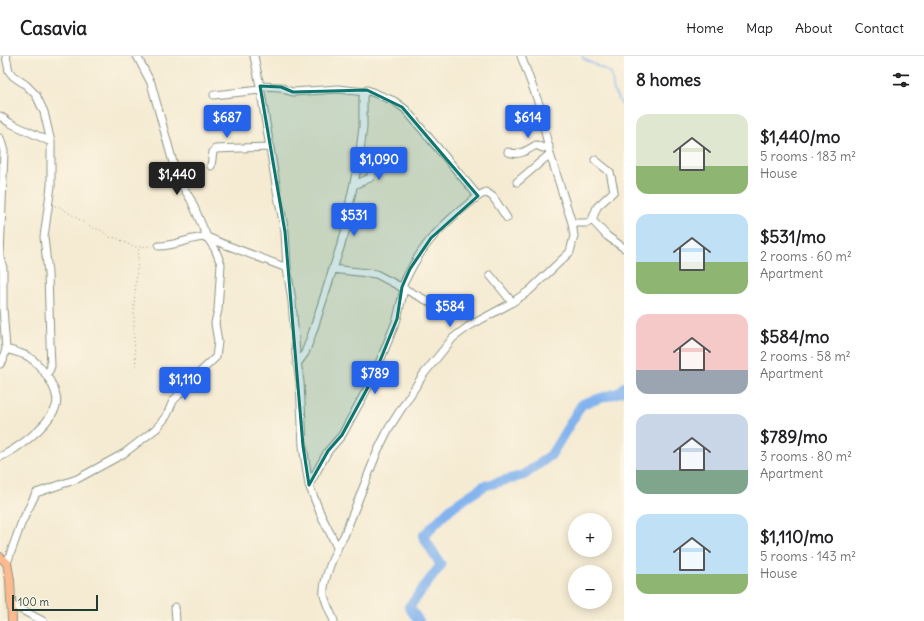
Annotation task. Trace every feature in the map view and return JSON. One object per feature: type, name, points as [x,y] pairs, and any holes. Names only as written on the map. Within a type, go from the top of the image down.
[{"type":"main road","points":[[0,557],[7,563],[10,580],[12,618]]},
{"type":"street","points":[[6,56],[9,71],[36,95],[44,112],[51,142],[51,186],[44,237],[48,273],[52,366],[46,374]]},
{"type":"street","points":[[7,563],[21,524],[36,493],[77,479],[129,450],[157,428],[173,401],[216,357],[218,342],[215,323],[218,310],[221,264],[215,249],[207,237],[191,200],[178,177],[151,83],[137,56]]},
{"type":"street","points":[[254,56],[285,232],[287,268],[292,301],[300,382],[303,446],[309,485],[321,515],[337,547]]},
{"type":"street","points":[[334,621],[324,593],[327,577],[337,547],[344,536],[378,450],[423,375],[453,338],[469,326],[529,291],[570,252],[574,236],[572,223],[550,150],[539,104],[521,56]]},
{"type":"street","points":[[214,95],[260,88],[281,87],[293,92],[338,89],[365,92],[367,90],[394,100],[423,129],[478,196]]},
{"type":"street","points":[[298,364],[305,353],[312,334],[347,226],[349,206],[354,185],[363,127],[365,92]]},
{"type":"street","points":[[0,116],[10,123],[51,142]]},
{"type":"street","points":[[0,138],[4,151],[0,257],[3,268],[3,308],[6,349],[3,360],[0,364]]},
{"type":"street","points":[[508,152],[520,154],[536,145],[550,150]]},
{"type":"street","points":[[211,166],[213,152],[215,149],[270,147]]},
{"type":"street","points":[[517,182],[550,150]]},
{"type":"street","points":[[354,185],[370,178],[374,160],[378,156],[382,155],[394,160]]},
{"type":"street","points":[[572,223],[587,223],[592,220],[597,207],[614,191],[610,172],[595,160]]},
{"type":"street","points":[[309,485],[328,451],[342,435],[373,378],[397,319],[403,288],[410,269],[431,238],[445,223],[478,196],[486,192],[493,197],[507,218]]},
{"type":"street","points":[[592,220],[607,236],[624,248]]},
{"type":"street","points":[[159,246],[170,246],[196,238],[207,237],[287,268]]},
{"type":"street","points":[[332,269],[372,272],[443,309]]},
{"type":"street","points":[[490,275],[512,302]]},
{"type":"street","points":[[0,457],[21,445],[32,435],[55,409],[56,404],[56,398],[46,374],[30,358],[6,349]]},
{"type":"street","points":[[12,605],[43,621]]},
{"type":"street","points":[[175,607],[176,621]]},
{"type":"street","points":[[5,621],[12,618]]},
{"type":"path","points":[[517,127],[533,140],[536,145]]},
{"type":"path","points":[[49,205],[58,206],[93,228],[101,230],[109,237],[118,238],[133,247],[159,246]]},
{"type":"path","points":[[136,366],[134,305],[139,247]]},
{"type":"highlighted area","points":[[260,86],[281,87],[293,92],[367,90],[402,107],[478,196],[431,238],[410,269],[402,287],[397,319],[373,378],[342,435],[328,451],[309,485],[303,446],[285,232]]},
{"type":"waterway","points":[[582,56],[584,59],[611,73],[614,92],[624,108]]},
{"type":"waterway","points":[[419,621],[409,607],[441,565],[423,536],[451,508],[484,486],[524,475],[551,455],[582,404],[620,392],[624,387]]}]
